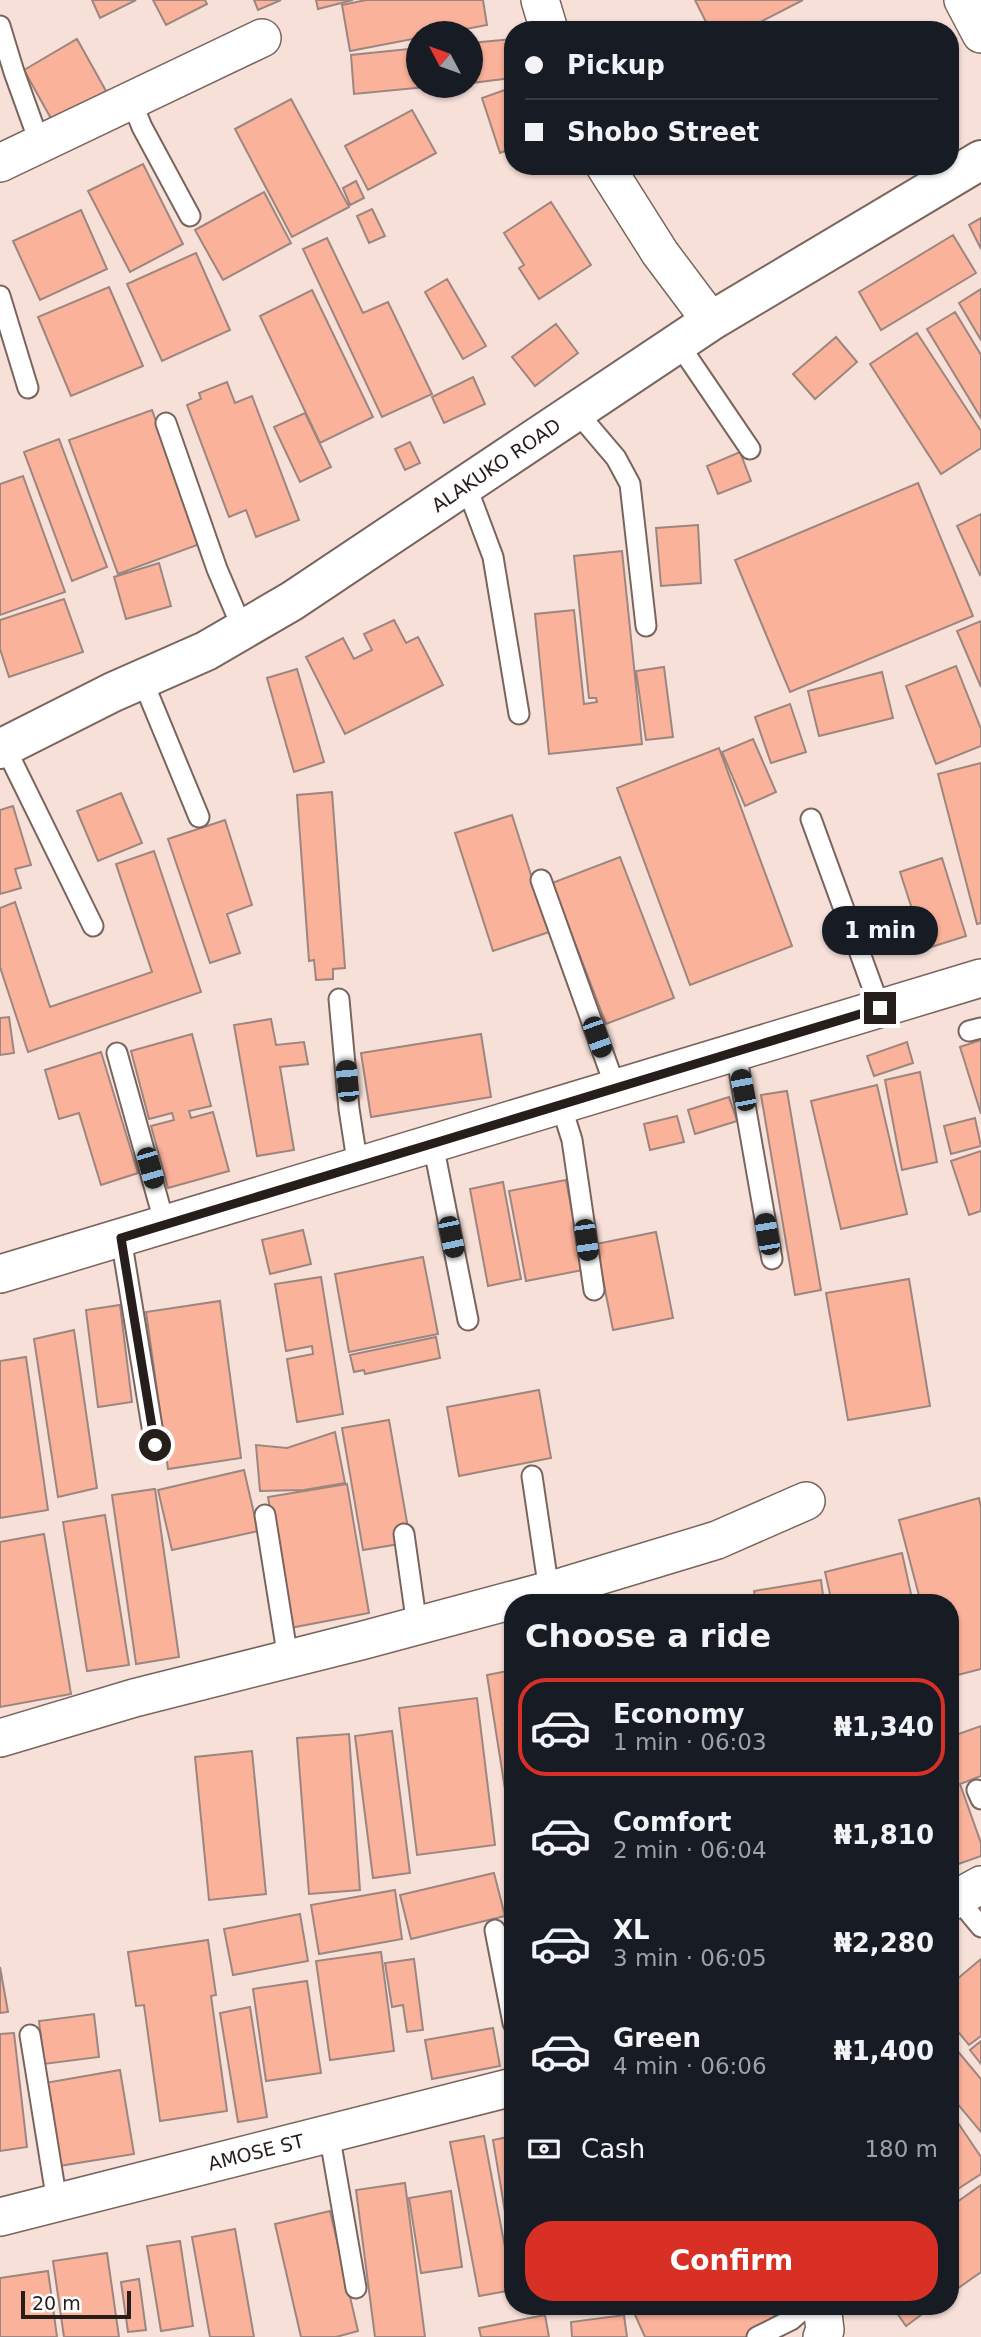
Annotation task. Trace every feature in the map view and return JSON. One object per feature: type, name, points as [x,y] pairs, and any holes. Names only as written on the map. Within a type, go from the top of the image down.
[{"type":"main road","name":"ALAKUKO ROAD","points":[[959,173],[981,160]]},
{"type":"main road","name":"ALAKUKO ROAD","points":[[3,748],[142,679],[206,651],[292,601],[710,321],[956,175]]},
{"type":"street","points":[[540,0],[546,21]]},
{"type":"street","points":[[963,0],[981,34]]},
{"type":"street","points":[[0,163],[262,38]]},
{"type":"street","points":[[611,175],[660,253],[710,321]]},
{"type":"street","points":[[0,1274],[981,978]]},
{"type":"street","points":[[538,1594],[717,1540],[806,1501]]},
{"type":"street","points":[[0,1738],[134,1698],[504,1603]]},
{"type":"street","name":"AMOSE ST","points":[[0,2217],[504,2089]]},
{"type":"street","points":[[822,2337],[825,2330],[823,2315]]},
{"type":"lane","points":[[0,26],[40,144]]},
{"type":"lane","points":[[131,100],[142,127],[190,216]]},
{"type":"lane","points":[[0,296],[28,388]]},
{"type":"lane","points":[[678,343],[750,449]]},
{"type":"lane","points":[[576,411],[616,458],[630,484],[646,626]]},
{"type":"lane","points":[[166,423],[217,569],[243,630]]},
{"type":"lane","points":[[467,485],[493,557],[519,714]]},
{"type":"lane","points":[[142,679],[199,817]]},
{"type":"lane","points":[[3,748],[93,926]]},
{"type":"lane","points":[[811,818],[880,1008]]},
{"type":"lane","points":[[541,880],[616,1088]]},
{"type":"lane","points":[[339,999],[349,1109],[358,1167]]},
{"type":"lane","points":[[117,1053],[165,1225]]},
{"type":"lane","points":[[736,1053],[772,1259]]},
{"type":"lane","points":[[561,1105],[572,1140],[594,1290]]},
{"type":"lane","points":[[433,1144],[468,1320]]},
{"type":"lane","points":[[121,1238],[155,1445]]},
{"type":"lane","points":[[533,1476],[549,1591]]},
{"type":"lane","points":[[265,1515],[286,1660]]},
{"type":"lane","points":[[404,1534],[417,1626]]},
{"type":"lane","points":[[963,1895],[981,1927]]},
{"type":"lane","points":[[495,1930],[504,1976]]},
{"type":"lane","points":[[30,2035],[57,2202]]},
{"type":"lane","points":[[329,2133],[356,2288]]},
{"type":"lane","points":[[757,2337],[796,2315]]},
{"type":"building","points":[[92,0],[136,0],[100,18]]},
{"type":"building","points":[[153,0],[205,0],[207,4],[166,25]]},
{"type":"building","points":[[254,0],[281,0],[258,10]]},
{"type":"building","points":[[316,0],[353,0],[318,9]]},
{"type":"building","points":[[366,0],[483,0],[487,25],[483,26],[483,21],[406,21],[406,40],[350,51],[342,5]]},
{"type":"building","points":[[695,0],[803,0],[762,21],[706,21]]},
{"type":"building","points":[[77,39],[106,91],[53,122],[24,70]]},
{"type":"building","points":[[504,40],[504,79],[483,82],[483,42]]},
{"type":"building","points":[[406,49],[406,89],[354,94],[351,55]]},
{"type":"building","points":[[504,90],[504,151],[500,153],[482,98]]},
{"type":"building","points":[[291,99],[349,207],[292,237],[235,129]]},
{"type":"building","points":[[412,110],[436,153],[368,190],[345,146]]},
{"type":"building","points":[[143,164],[183,244],[130,272],[88,191]]},
{"type":"building","points":[[356,181],[364,198],[350,205],[343,188]]},
{"type":"building","points":[[264,192],[291,243],[223,280],[195,230]]},
{"type":"building","points":[[551,202],[591,265],[539,299],[519,268],[524,265],[504,233]]},
{"type":"building","points":[[372,209],[385,236],[369,243],[357,216]]},
{"type":"building","points":[[81,210],[107,269],[40,300],[13,241]]},
{"type":"building","points":[[981,218],[981,249],[969,225]]},
{"type":"building","points":[[953,235],[976,273],[881,330],[859,292]]},
{"type":"building","points":[[327,238],[363,313],[388,302],[432,394],[382,417],[303,249]]},
{"type":"building","points":[[196,253],[230,330],[162,361],[127,284]]},
{"type":"building","points":[[447,279],[486,346],[463,359],[425,292]]},
{"type":"building","points":[[109,287],[143,366],[71,396],[38,317]]},
{"type":"building","points":[[981,289],[981,340],[959,303]]},
{"type":"building","points":[[312,290],[373,417],[320,443],[260,316]]},
{"type":"building","points":[[955,312],[981,355],[981,418],[927,329]]},
{"type":"building","points":[[556,324],[578,353],[535,386],[512,357]]},
{"type":"building","points":[[917,333],[981,431],[981,448],[941,474],[870,364]]},
{"type":"building","points":[[836,337],[857,362],[815,399],[793,374]]},
{"type":"building","points":[[473,377],[485,404],[444,423],[432,397]]},
{"type":"building","points":[[227,382],[235,403],[252,396],[299,520],[256,537],[246,510],[229,517],[187,405],[201,399],[199,393]]},
{"type":"building","points":[[152,410],[200,544],[118,574],[69,440]]},
{"type":"building","points":[[305,413],[331,467],[300,482],[274,427]]},
{"type":"building","points":[[59,439],[107,567],[72,581],[24,452]]},
{"type":"building","points":[[410,442],[420,463],[405,470],[395,449]]},
{"type":"building","points":[[740,452],[751,481],[718,494],[707,466]]},
{"type":"building","points":[[23,476],[65,592],[0,615],[0,484]]},
{"type":"building","points":[[918,483],[973,616],[790,692],[735,560]]},
{"type":"building","points":[[981,514],[981,574],[980,575],[957,526]]},
{"type":"building","points":[[698,525],[701,583],[661,586],[656,528]]},
{"type":"building","points":[[622,551],[642,744],[549,754],[535,614],[574,610],[584,704],[597,702],[596,698],[589,698],[574,556]]},
{"type":"building","points":[[159,563],[171,606],[126,619],[114,577]]},
{"type":"building","points":[[64,599],[83,652],[9,677],[0,649],[0,620]]},
{"type":"building","points":[[394,620],[406,643],[418,637],[443,685],[345,734],[306,657],[343,638],[354,659],[372,650],[364,634]]},
{"type":"building","points":[[981,621],[981,687],[957,631]]},
{"type":"building","points":[[956,666],[981,729],[981,746],[936,764],[906,686]]},
{"type":"building","points":[[664,667],[673,737],[646,740],[636,671]]},
{"type":"building","points":[[297,669],[324,762],[294,772],[267,678]]},
{"type":"building","points":[[882,672],[893,718],[819,736],[808,691]]},
{"type":"building","points":[[790,704],[806,752],[771,763],[755,717]]},
{"type":"building","points":[[753,739],[776,792],[745,806],[722,752]]},
{"type":"building","points":[[719,748],[792,946],[690,985],[617,788]]},
{"type":"building","points":[[981,763],[981,923],[977,924],[938,774]]},
{"type":"building","points":[[332,792],[345,968],[333,969],[333,979],[316,980],[314,960],[309,961],[297,795]]},
{"type":"building","points":[[121,793],[142,843],[98,861],[77,811]]},
{"type":"building","points":[[13,806],[31,865],[15,869],[21,888],[0,894],[0,810]]},
{"type":"building","points":[[512,815],[549,932],[493,951],[455,833]]},
{"type":"building","points":[[225,820],[252,905],[227,914],[240,953],[210,963],[168,839]]},
{"type":"building","points":[[154,851],[201,992],[28,1052],[0,967],[0,908],[15,902],[50,1007],[152,972],[116,864]]},
{"type":"building","points":[[620,857],[674,998],[606,1024],[552,883]]},
{"type":"building","points":[[942,858],[966,936],[925,949],[900,872]]},
{"type":"building","points":[[9,1017],[14,1053],[0,1055],[0,1018]]},
{"type":"building","points":[[271,1019],[276,1045],[304,1042],[308,1064],[280,1067],[294,1150],[257,1156],[234,1025]]},
{"type":"building","points":[[192,1034],[211,1106],[189,1111],[191,1118],[213,1112],[229,1171],[168,1188],[151,1126],[174,1120],[172,1113],[149,1119],[131,1051]]},
{"type":"building","points":[[481,1034],[491,1097],[371,1117],[361,1053]]},
{"type":"building","points":[[981,1040],[981,1114],[960,1047]]},
{"type":"building","points":[[907,1042],[913,1063],[874,1076],[867,1056]]},
{"type":"building","points":[[101,1052],[138,1173],[101,1185],[79,1113],[59,1119],[45,1070]]},
{"type":"building","points":[[920,1072],[937,1162],[902,1170],[885,1080]]},
{"type":"building","points":[[877,1085],[907,1214],[841,1229],[811,1101]]},
{"type":"building","points":[[787,1091],[821,1290],[795,1295],[761,1095]]},
{"type":"building","points":[[729,1097],[737,1121],[695,1134],[688,1110]]},
{"type":"building","points":[[677,1116],[684,1142],[650,1150],[644,1124]]},
{"type":"building","points":[[975,1118],[981,1146],[951,1154],[944,1126]]},
{"type":"building","points":[[981,1151],[981,1211],[969,1215],[951,1161]]},
{"type":"building","points":[[566,1180],[583,1270],[526,1281],[509,1191]]},
{"type":"building","points":[[503,1182],[521,1279],[488,1286],[470,1189]]},
{"type":"building","points":[[303,1230],[311,1264],[270,1274],[262,1240]]},
{"type":"building","points":[[656,1232],[673,1318],[613,1330],[596,1244]]},
{"type":"building","points":[[423,1257],[438,1334],[349,1352],[335,1274]]},
{"type":"building","points":[[321,1277],[343,1414],[297,1422],[287,1359],[313,1354],[312,1346],[286,1351],[275,1284]]},
{"type":"building","points":[[909,1279],[930,1406],[848,1420],[826,1293]]},
{"type":"building","points":[[220,1301],[241,1458],[168,1469],[146,1312]]},
{"type":"building","points":[[120,1305],[132,1402],[98,1407],[86,1310]]},
{"type":"building","points":[[74,1330],[97,1488],[58,1497],[34,1339]]},
{"type":"building","points":[[436,1337],[440,1358],[365,1374],[364,1370],[354,1372],[350,1355]]},
{"type":"building","points":[[26,1357],[48,1510],[0,1518],[0,1361]]},
{"type":"building","points":[[539,1390],[551,1458],[459,1476],[447,1407]]},
{"type":"building","points":[[389,1420],[408,1528],[399,1544],[363,1550],[342,1428]]},
{"type":"building","points":[[335,1432],[345,1483],[304,1490],[260,1491],[256,1445],[287,1448]]},
{"type":"building","points":[[244,1470],[258,1531],[172,1550],[158,1490]]},
{"type":"building","points":[[347,1484],[369,1613],[290,1628],[268,1497]]},
{"type":"building","points":[[155,1489],[179,1657],[136,1664],[112,1495]]},
{"type":"building","points":[[979,1498],[981,1669],[959,1675],[959,1594],[919,1594],[899,1520]]},
{"type":"building","points":[[105,1515],[129,1665],[87,1671],[63,1522]]},
{"type":"building","points":[[44,1534],[71,1694],[0,1707],[0,1542]]},
{"type":"building","points":[[902,1553],[911,1594],[830,1594],[825,1572]]},
{"type":"building","points":[[821,1580],[823,1594],[754,1594],[754,1591]]},
{"type":"building","points":[[504,1672],[504,1783],[487,1675]]},
{"type":"building","points":[[477,1698],[495,1845],[417,1855],[399,1708]]},
{"type":"building","points":[[981,1726],[981,1776],[960,1784],[981,1843],[981,1856],[959,1864],[959,1734]]},
{"type":"building","points":[[392,1731],[410,1873],[373,1878],[355,1736]]},
{"type":"building","points":[[349,1734],[360,1890],[309,1894],[297,1738]]},
{"type":"building","points":[[252,1751],[266,1894],[209,1900],[195,1757]]},
{"type":"building","points":[[494,1873],[504,1916],[411,1939],[400,1895]]},
{"type":"building","points":[[395,1890],[402,1939],[319,1954],[311,1905]]},
{"type":"building","points":[[300,1914],[308,1961],[233,1975],[224,1929]]},
{"type":"building","points":[[208,1940],[216,1995],[211,1996],[227,2111],[160,2121],[144,2005],[136,2006],[128,1952]]},
{"type":"building","points":[[381,1952],[394,2051],[330,2060],[316,1961]]},
{"type":"building","points":[[414,1959],[423,2030],[407,2032],[403,2005],[392,2007],[385,1963]]},
{"type":"building","points":[[981,1959],[981,2036],[969,2045],[959,2033],[959,1977]]},
{"type":"building","points":[[0,1967],[8,2012],[0,2013]]},
{"type":"building","points":[[307,1981],[321,2073],[266,2081],[253,1989]]},
{"type":"building","points":[[250,2007],[267,2117],[238,2122],[220,2013]]},
{"type":"building","points":[[94,2014],[99,2057],[44,2064],[39,2021]]},
{"type":"building","points":[[493,2028],[500,2066],[432,2079],[425,2040]]},
{"type":"building","points":[[14,2033],[27,2147],[0,2151],[0,2034]]},
{"type":"building","points":[[981,2041],[981,2064],[970,2050]]},
{"type":"building","points":[[959,2053],[981,2079],[981,2132],[959,2106]]},
{"type":"building","points":[[120,2070],[134,2154],[59,2166],[45,2083]]},
{"type":"building","points":[[959,2124],[981,2157],[981,2174],[959,2188]]},
{"type":"building","points":[[484,2136],[504,2242],[504,2292],[479,2296],[450,2142]]},
{"type":"building","points":[[504,2138],[504,2206],[493,2140]]},
{"type":"building","points":[[405,2183],[425,2337],[375,2337],[356,2190]]},
{"type":"building","points":[[981,2185],[981,2272],[959,2288],[959,2201]]},
{"type":"building","points":[[451,2191],[462,2267],[421,2273],[409,2198]]},
{"type":"building","points":[[330,2211],[358,2331],[336,2337],[301,2337],[275,2224]]},
{"type":"building","points":[[235,2229],[254,2337],[210,2337],[192,2237]]},
{"type":"building","points":[[180,2241],[193,2326],[161,2331],[147,2246]]},
{"type":"building","points":[[107,2253],[119,2337],[64,2337],[53,2261]]},
{"type":"building","points":[[48,2271],[57,2337],[0,2337],[0,2278]]},
{"type":"building","points":[[139,2279],[146,2330],[128,2332],[121,2282]]},
{"type":"building","points":[[545,2315],[549,2337],[481,2337],[479,2328]]},
{"type":"building","points":[[624,2315],[627,2337],[572,2337],[571,2322]]},
{"type":"building","points":[[635,2315],[774,2315],[778,2324],[749,2337],[645,2337]]},
{"type":"building","points":[[898,2315],[921,2315],[906,2326]]},
{"type":"route","points":[[155,1445],[121,1238],[880,1008]]}]
